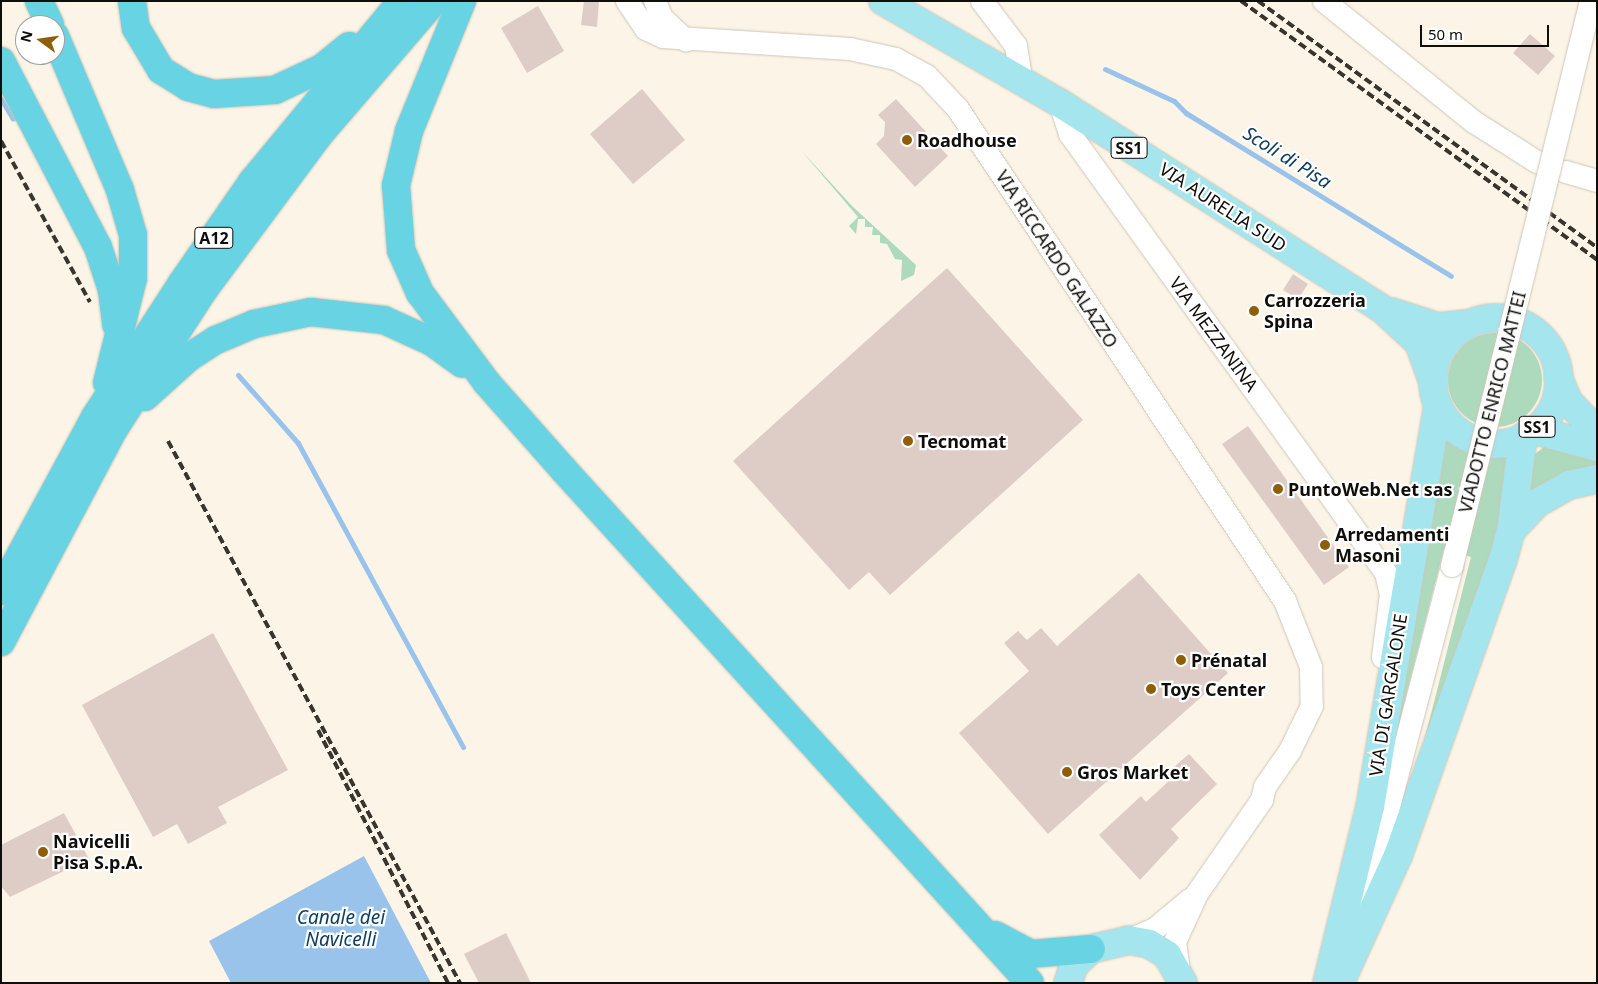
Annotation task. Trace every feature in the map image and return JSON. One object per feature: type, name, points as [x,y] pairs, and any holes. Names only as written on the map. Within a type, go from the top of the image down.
[{"type":"highway","points":[[40,1],[46,15]]},
{"type":"highway","points":[[132,1],[136,28],[161,70],[202,91],[233,96],[275,90],[348,70],[434,1]]},
{"type":"highway","points":[[348,70],[400,1]]},
{"type":"highway","points":[[462,1],[417,109],[396,185],[401,250],[420,292],[487,383],[1030,983]]},
{"type":"highway","points":[[65,60],[120,190],[133,235],[133,278],[118,344],[104,423]]},
{"type":"highway","points":[[1,61],[98,247],[112,290],[118,344]]},
{"type":"highway","name":"A12","points":[[1,591],[252,182],[348,70]]},
{"type":"highway","points":[[104,423],[203,348],[254,324],[294,314],[348,313],[384,320],[432,342],[487,383]]},
{"type":"highway","name":"A12","points":[[1,642],[104,423]]},
{"type":"highway","points":[[976,925],[1031,954],[1090,949]]},
{"type":"main road","name":"VIA AURELIA SUD","points":[[883,1],[1022,83],[1060,103],[1381,308],[1419,344],[1436,394]]},
{"type":"main road","name":"VIA AURELIA SUD","points":[[1381,308],[1438,327],[1469,324]]},
{"type":"main road","name":"SS1","points":[[1597,432],[1568,401],[1558,377],[1551,352],[1527,326],[1494,318],[1469,324],[1442,348],[1436,394],[1452,426],[1473,439],[1498,443],[1529,434],[1597,447]]},
{"type":"main road","name":"SS1","points":[[1529,434],[1553,406],[1558,377]]},
{"type":"main road","name":"VIA DI GARGALONE","points":[[1334,981],[1385,722],[1436,394]]},
{"type":"main road","points":[[1334,981],[1398,856],[1511,531],[1529,434]]},
{"type":"main road","points":[[1511,531],[1537,503],[1569,485],[1597,479]]},
{"type":"main road","points":[[1068,983],[1074,965],[1090,949],[1128,940],[1159,948],[1181,977]]},
{"type":"street","name":"VIA RICCARDO GALAZZO","points":[[627,1],[646,29],[687,40],[850,49],[896,59],[932,81],[958,109],[1285,601],[1312,666],[1314,693],[1304,727],[1265,787],[1262,800],[1197,894],[1175,942],[1181,977]]},
{"type":"street","points":[[656,1],[662,18],[687,40]]},
{"type":"street","points":[[982,1],[1016,46],[1022,83]]},
{"type":"street","points":[[1324,1],[1474,122],[1537,162]]},
{"type":"street","name":"VIADOTTO ENRICO MATTEI","points":[[1334,981],[1378,860],[1591,1]]},
{"type":"street","name":"VIA MEZZANINA","points":[[1060,103],[1070,134],[1377,560],[1391,587],[1380,683],[1385,722]]},
{"type":"street","points":[[1566,172],[1597,181]]},
{"type":"street","points":[[1377,560],[1410,556]]},
{"type":"street","name":"VIA RICCARDO GALAZZO","points":[[1128,940],[1155,929],[1197,894]]},
{"type":"green space","points":[[800,149],[852,206],[916,265],[914,275],[901,281],[902,260],[895,259],[887,244],[880,243],[880,235],[872,235],[873,227],[865,227],[865,219],[858,219],[856,234],[849,226],[858,217]]},
{"type":"green space","points":[[1495,333],[1513,337],[1528,347],[1538,362],[1542,380],[1538,398],[1528,413],[1513,423],[1495,427],[1477,423],[1462,413],[1452,398],[1448,380],[1452,362],[1462,347],[1477,337]]},
{"type":"green space","points":[[1439,434],[1474,454],[1515,457],[1505,524],[1404,820],[1471,557],[1444,549],[1376,812]]},
{"type":"green space","points":[[1549,443],[1597,458],[1597,474],[1525,502],[1535,454]]},
{"type":"water","name":"Canale dei Navicelli","points":[[364,856],[431,983],[231,983],[209,941]]},
{"type":"building","points":[[584,1],[599,1],[597,27],[581,25]]},
{"type":"building","points":[[538,6],[564,51],[527,73],[501,28]]},
{"type":"building","points":[[1530,34],[1555,56],[1538,75],[1513,53]]},
{"type":"building","points":[[642,89],[685,140],[633,184],[590,134]]},
{"type":"building","name":"Roadhouse","points":[[896,99],[948,156],[915,187],[876,144],[884,136],[885,122],[878,115]]},
{"type":"building","name":"Tecnomat","points":[[947,268],[1083,420],[890,595],[869,572],[849,590],[733,461]]},
{"type":"building","points":[[1293,274],[1308,284],[1298,299],[1283,290]]},
{"type":"building","points":[[1248,426],[1349,567],[1324,585],[1222,444]]},
{"type":"building","points":[[1139,573],[1228,673],[1048,834],[959,733],[1029,671],[1004,643],[1018,631],[1027,640],[1041,628],[1057,646]]},
{"type":"building","points":[[213,633],[288,770],[218,807],[227,823],[188,844],[177,824],[153,837],[82,705]]},
{"type":"building","points":[[1189,754],[1217,784],[1171,829],[1179,838],[1140,880],[1099,835],[1141,796],[1146,802],[1170,780],[1165,775]]},
{"type":"building","name":"Navicelli Pisa S.p.A.","points":[[64,813],[89,859],[10,897],[1,886],[1,845]]},
{"type":"building","points":[[506,933],[531,983],[479,983],[464,954]]},
{"type":"waterway","name":"Scoli di Pisa","points":[[1105,69],[1174,101],[1186,113],[1451,276]]},
{"type":"waterway","points":[[1,99],[13,119]]},
{"type":"waterway","points":[[238,375],[298,443],[463,747]]},
{"type":"railway","points":[[1241,1],[1597,260]]},
{"type":"railway","points":[[1258,1],[1597,247]]},
{"type":"railway","points":[[1,141],[90,302]]},
{"type":"railway","points":[[168,441],[460,983]]},
{"type":"railway","points":[[318,730],[448,983]]},
{"type":"place","name":"Roadhouse","points":[[907,140]]},
{"type":"place","name":"Carrozzeria Spina","points":[[1254,311]]},
{"type":"place","name":"Tecnomat","points":[[908,441]]},
{"type":"place","name":"PuntoWeb.Net sas","points":[[1278,489]]},
{"type":"place","name":"Arredamenti Masoni","points":[[1325,545]]},
{"type":"place","name":"Prénatal","points":[[1181,660]]},
{"type":"place","name":"Toys Center","points":[[1151,689]]},
{"type":"place","name":"Gros Market","points":[[1067,772]]},
{"type":"place","name":"Navicelli Pisa S.p.A.","points":[[43,852]]}]
